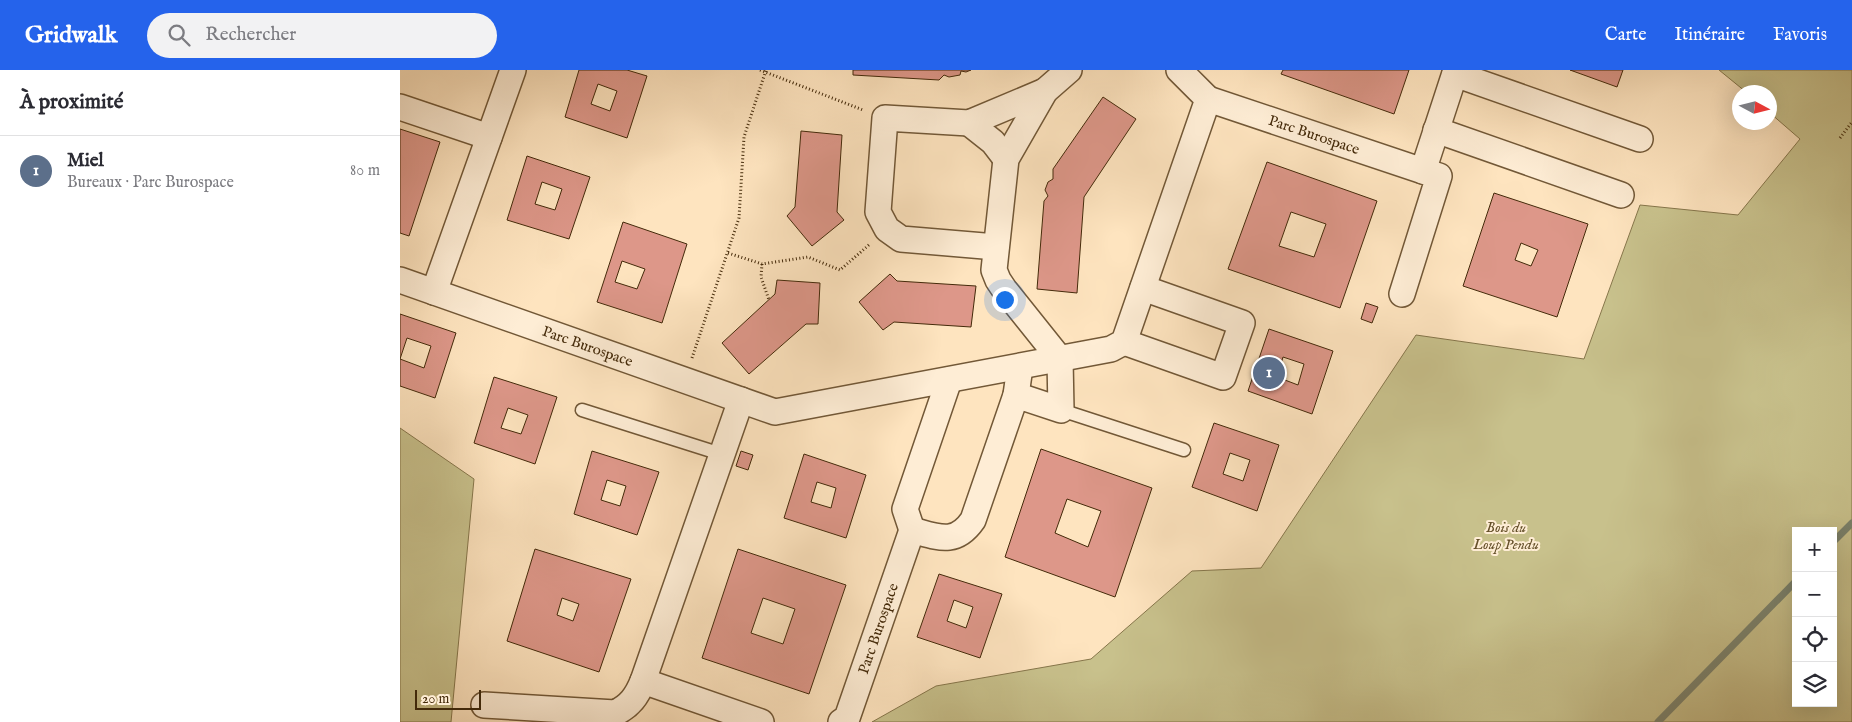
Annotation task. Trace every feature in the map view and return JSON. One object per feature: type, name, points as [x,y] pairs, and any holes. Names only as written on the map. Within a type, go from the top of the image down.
[{"type":"street","points":[[434,292],[513,70]]},
{"type":"street","points":[[996,247],[901,239],[887,229],[878,212],[885,118],[969,123],[1045,91],[1069,70]]},
{"type":"street","name":"Parc Burospace","points":[[1179,70],[1208,99],[1439,176],[1402,294]]},
{"type":"street","points":[[1423,171],[1455,72],[1640,139]]},
{"type":"street","points":[[1016,395],[1060,410],[1060,360],[998,280],[994,270],[1006,158],[1045,91]]},
{"type":"street","points":[[1143,288],[1242,323],[1223,377],[1124,342],[1208,99]]},
{"type":"street","points":[[400,107],[489,137]]},
{"type":"street","points":[[969,123],[993,142],[1006,158]]},
{"type":"street","points":[[1436,130],[1621,195]]},
{"type":"street","name":"Parc Burospace","points":[[400,280],[775,412],[1060,360],[1111,349],[1124,342]]},
{"type":"street","points":[[948,380],[905,510],[912,530],[949,538],[958,535],[966,529],[972,520],[1016,395],[1020,367]]},
{"type":"street","points":[[484,705],[615,713],[631,703],[643,681],[741,400]]},
{"type":"street","name":"Parc Burospace","points":[[841,722],[848,718],[912,530]]},
{"type":"street","points":[[643,681],[761,722]]},
{"type":"lane","points":[[582,410],[721,454]]},
{"type":"lane","points":[[1060,410],[1184,450]]},
{"type":"path","points":[[760,70],[885,118]]},
{"type":"path","points":[[684,380],[739,218],[744,137],[766,71]]},
{"type":"path","points":[[1840,138],[1852,122]]},
{"type":"path","points":[[728,253],[762,264],[808,257],[840,270],[887,229]]},
{"type":"path","points":[[762,264],[761,277],[768,300]]},
{"type":"green space","name":"Bois du Loup Pendu","points":[[1719,70],[1852,70],[1852,722],[872,722],[936,686],[1091,659],[1192,571],[1261,568],[1416,335],[1584,359],[1640,205],[1738,215],[1800,139],[1777,119],[1777,85],[1737,85]]},
{"type":"green space","points":[[400,428],[474,479],[451,722],[400,722]]},
{"type":"building","points":[[579,70],[627,70],[647,76],[627,138],[565,117]],"holes":[[[598,84],[617,91],[610,111],[591,104]]]},
{"type":"building","points":[[853,70],[971,70],[961,71],[960,75],[949,77],[944,75],[939,80],[853,75]]},
{"type":"building","points":[[1283,70],[1409,70],[1394,114],[1281,74]]},
{"type":"building","points":[[1570,70],[1623,70],[1617,87]]},
{"type":"building","points":[[1103,97],[1136,119],[1084,197],[1077,293],[1037,289],[1044,201],[1048,196],[1045,190],[1048,182],[1053,179],[1053,169]]},
{"type":"building","points":[[400,129],[440,142],[409,236],[400,233]]},
{"type":"building","points":[[801,131],[842,135],[837,212],[844,220],[812,246],[787,216],[795,207]]},
{"type":"building","points":[[527,156],[590,177],[569,239],[507,220]],"holes":[[[542,182],[562,189],[555,210],[535,204]]]},
{"type":"building","points":[[1267,162],[1377,201],[1340,308],[1228,269]],"holes":[[[1291,212],[1326,224],[1314,257],[1279,246]]]},
{"type":"building","points":[[1494,193],[1588,224],[1557,317],[1463,286]],"holes":[[[1521,243],[1538,250],[1531,266],[1515,260]]]},
{"type":"building","points":[[623,222],[687,244],[662,323],[597,302]],"holes":[[[622,261],[645,269],[637,289],[615,282]]]},
{"type":"building","points":[[890,274],[897,281],[976,286],[971,327],[894,322],[883,330],[859,302]]},
{"type":"building","points":[[777,280],[820,283],[818,324],[806,324],[749,374],[722,343],[775,294]]},
{"type":"building","points":[[1366,303],[1378,307],[1372,323],[1361,319]]},
{"type":"building","points":[[400,314],[456,333],[435,398],[400,386]],"holes":[[[407,338],[431,346],[424,368],[400,359]]]},
{"type":"building","points":[[1269,329],[1333,351],[1312,414],[1248,391]],"holes":[[[1283,357],[1304,364],[1298,385],[1277,377]]]},
{"type":"building","points":[[494,377],[557,397],[535,464],[474,443]],"holes":[[[508,408],[528,415],[521,434],[501,428]]]},
{"type":"building","points":[[1214,423],[1279,445],[1257,511],[1192,487]],"holes":[[[1230,453],[1250,460],[1243,481],[1223,474]]]},
{"type":"building","points":[[1041,449],[1152,488],[1115,597],[1005,557]],"holes":[[[1067,499],[1101,511],[1088,547],[1055,533]]]},
{"type":"building","points":[[592,451],[659,472],[637,535],[574,514]],"holes":[[[607,480],[626,486],[620,506],[601,500]]]},
{"type":"building","points":[[741,451],[753,455],[748,470],[736,466]]},
{"type":"building","points":[[804,454],[866,475],[846,538],[784,518]],"holes":[[[817,482],[836,488],[831,508],[811,502]]]},
{"type":"building","points":[[535,549],[631,579],[599,672],[507,641]],"holes":[[[562,598],[579,604],[573,621],[557,615]]]},
{"type":"building","points":[[738,549],[846,585],[809,694],[702,658]],"holes":[[[763,598],[795,609],[783,644],[751,633]]]},
{"type":"building","points":[[939,574],[1002,594],[980,658],[917,637]],"holes":[[[954,600],[973,607],[966,628],[947,621]]]},
{"type":"waterway","points":[[1837,538],[1852,523]]},
{"type":"waterway","points":[[1658,722],[1792,585]]},
{"type":"place","name":"Miel","points":[[1269,373]]}]
